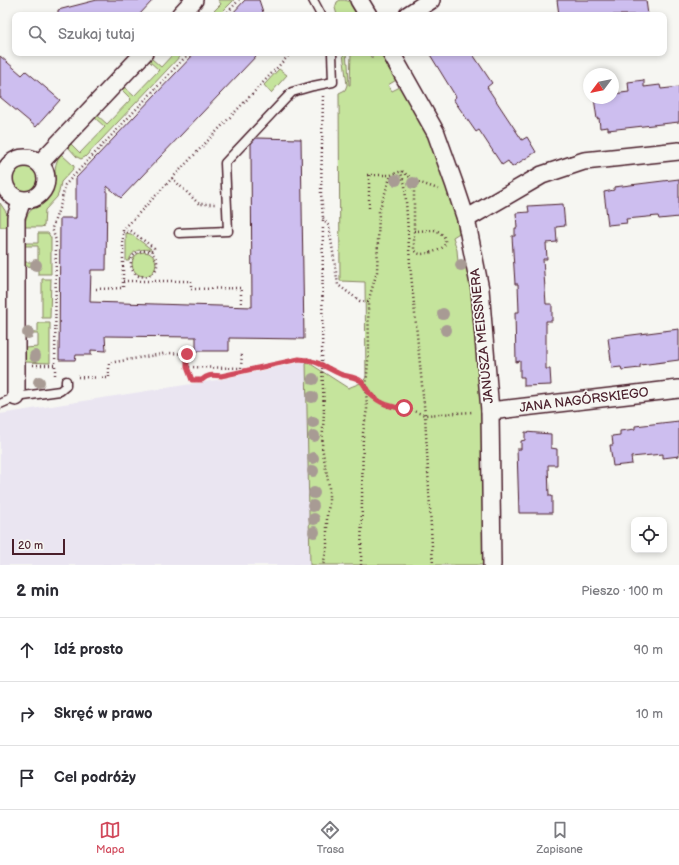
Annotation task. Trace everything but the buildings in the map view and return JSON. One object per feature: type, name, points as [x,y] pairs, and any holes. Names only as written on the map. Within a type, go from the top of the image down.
[{"type":"street","points":[[183,12],[194,0]]},
{"type":"street","points":[[359,0],[366,12]]},
{"type":"street","points":[[413,12],[431,0]]},
{"type":"street","points":[[40,164],[141,56]]},
{"type":"street","name":"JANUSZA MEISSNERA","points":[[393,56],[436,133],[466,219],[480,289],[490,411],[492,565]]},
{"type":"street","points":[[466,219],[542,175],[584,161],[679,151]]},
{"type":"street","points":[[25,157],[32,158],[40,164],[46,174],[47,180],[45,187],[35,198],[22,200],[15,197],[3,188],[4,174],[11,162],[18,158],[25,157]]},
{"type":"street","points":[[16,398],[16,217],[22,200]]},
{"type":"street","name":"JANA NAGÓRSKIEGO","points":[[490,411],[679,390]]},
{"type":"lane","points":[[313,0],[319,12]]},
{"type":"lane","points":[[179,233],[228,231],[225,163],[292,92],[333,82],[332,56]]},
{"type":"lane","points":[[0,404],[16,398],[60,392],[66,386],[66,381]]},
{"type":"path","points":[[228,12],[239,0]]},
{"type":"path","points":[[55,377],[56,241],[52,228],[61,203],[65,185],[186,56]]},
{"type":"path","points":[[96,289],[124,288],[123,230],[288,56]]},
{"type":"path","points":[[323,84],[321,193],[323,218],[322,364],[324,411],[322,447],[330,505],[327,514],[327,548],[323,565]]},
{"type":"path","points":[[369,208],[368,175],[391,175],[402,171]]},
{"type":"path","points":[[402,171],[415,181],[442,191]]},
{"type":"path","points":[[402,171],[401,173],[405,185],[410,264],[425,415],[433,565]]},
{"type":"path","points":[[361,565],[363,433],[367,409],[366,388],[369,348],[368,302],[378,272],[379,211],[391,175]]},
{"type":"path","points":[[172,178],[199,204],[227,204]]},
{"type":"path","points":[[414,231],[435,230],[444,237],[445,242],[443,247],[438,250],[421,254],[416,252],[414,249],[414,231],[414,184],[415,181]]},
{"type":"path","points":[[323,218],[330,226],[338,285],[360,300],[368,302]]},
{"type":"path","points":[[123,233],[131,231],[154,248],[151,252]]},
{"type":"path","points":[[140,251],[151,252],[156,258],[157,267],[149,276],[142,277],[136,275],[130,263],[134,255],[140,251]]},
{"type":"path","points":[[123,263],[130,263]]},
{"type":"path","points":[[123,281],[191,281],[191,288],[241,288],[241,304]]},
{"type":"path","points":[[187,367],[241,368],[242,352]]},
{"type":"path","points":[[78,377],[109,378],[109,363],[168,353],[187,354],[187,367],[192,380],[202,380],[205,376],[221,376],[299,359],[309,359],[340,374],[355,378],[362,382],[372,395],[389,407],[404,408],[425,415],[490,411]]},
{"type":"path","points":[[16,365],[55,365]]},
{"type":"shaded area","points":[[306,361],[310,565],[0,565],[0,414],[217,380]]},
{"type":"green space","points":[[218,0],[234,0],[222,12],[213,12],[221,4]]},
{"type":"green space","points":[[340,0],[348,1],[354,5],[358,12],[336,12],[335,8],[337,2]]},
{"type":"green space","points":[[171,56],[180,56],[85,157],[81,159],[77,157],[68,147],[71,144],[80,153],[105,127],[95,118],[97,115],[107,124],[131,99],[122,90],[124,87],[134,96],[159,70],[149,61],[151,58],[161,67]]},
{"type":"green space","points":[[343,56],[346,56],[348,63],[350,85],[351,56],[370,56],[372,59],[372,56],[385,56],[398,79],[388,85],[392,91],[402,86],[428,136],[439,161],[461,232],[453,237],[457,250],[458,262],[468,260],[477,336],[484,489],[485,565],[310,565],[306,361],[348,388],[363,382],[366,377],[365,282],[340,281],[339,93],[345,90],[347,85]]},
{"type":"green space","points":[[279,69],[287,75],[271,93],[264,85]]},
{"type":"green space","points":[[61,154],[74,166],[74,168],[61,182],[57,197],[45,210],[44,226],[25,227],[27,215],[33,208],[45,200],[52,190],[54,185],[56,164]]},
{"type":"green space","points":[[25,166],[34,170],[38,179],[34,188],[25,192],[16,188],[12,179],[16,170]]},
{"type":"green space","points":[[0,203],[8,215],[8,227],[0,227]]},
{"type":"green space","points":[[38,233],[48,233],[51,238],[51,274],[38,274],[38,267],[25,266],[25,262],[38,262],[38,246],[25,246],[26,243],[38,243]]},
{"type":"green space","points":[[126,233],[131,234],[151,249],[138,250],[133,254],[129,261],[126,261]]},
{"type":"green space","points":[[144,252],[149,253],[155,259],[155,269],[149,275],[144,276],[139,275],[133,269],[132,264],[133,259],[139,253]]},
{"type":"green space","points":[[42,279],[51,279],[50,318],[42,318]]},
{"type":"green space","points":[[38,323],[50,323],[50,363],[25,362],[25,348],[38,347],[38,334],[25,334],[25,332],[38,332]]},
{"type":"route","points":[[187,354],[187,367],[192,380],[202,380],[205,376],[221,376],[299,359],[309,359],[340,374],[355,378],[362,382],[372,395],[389,407],[404,408]]}]
